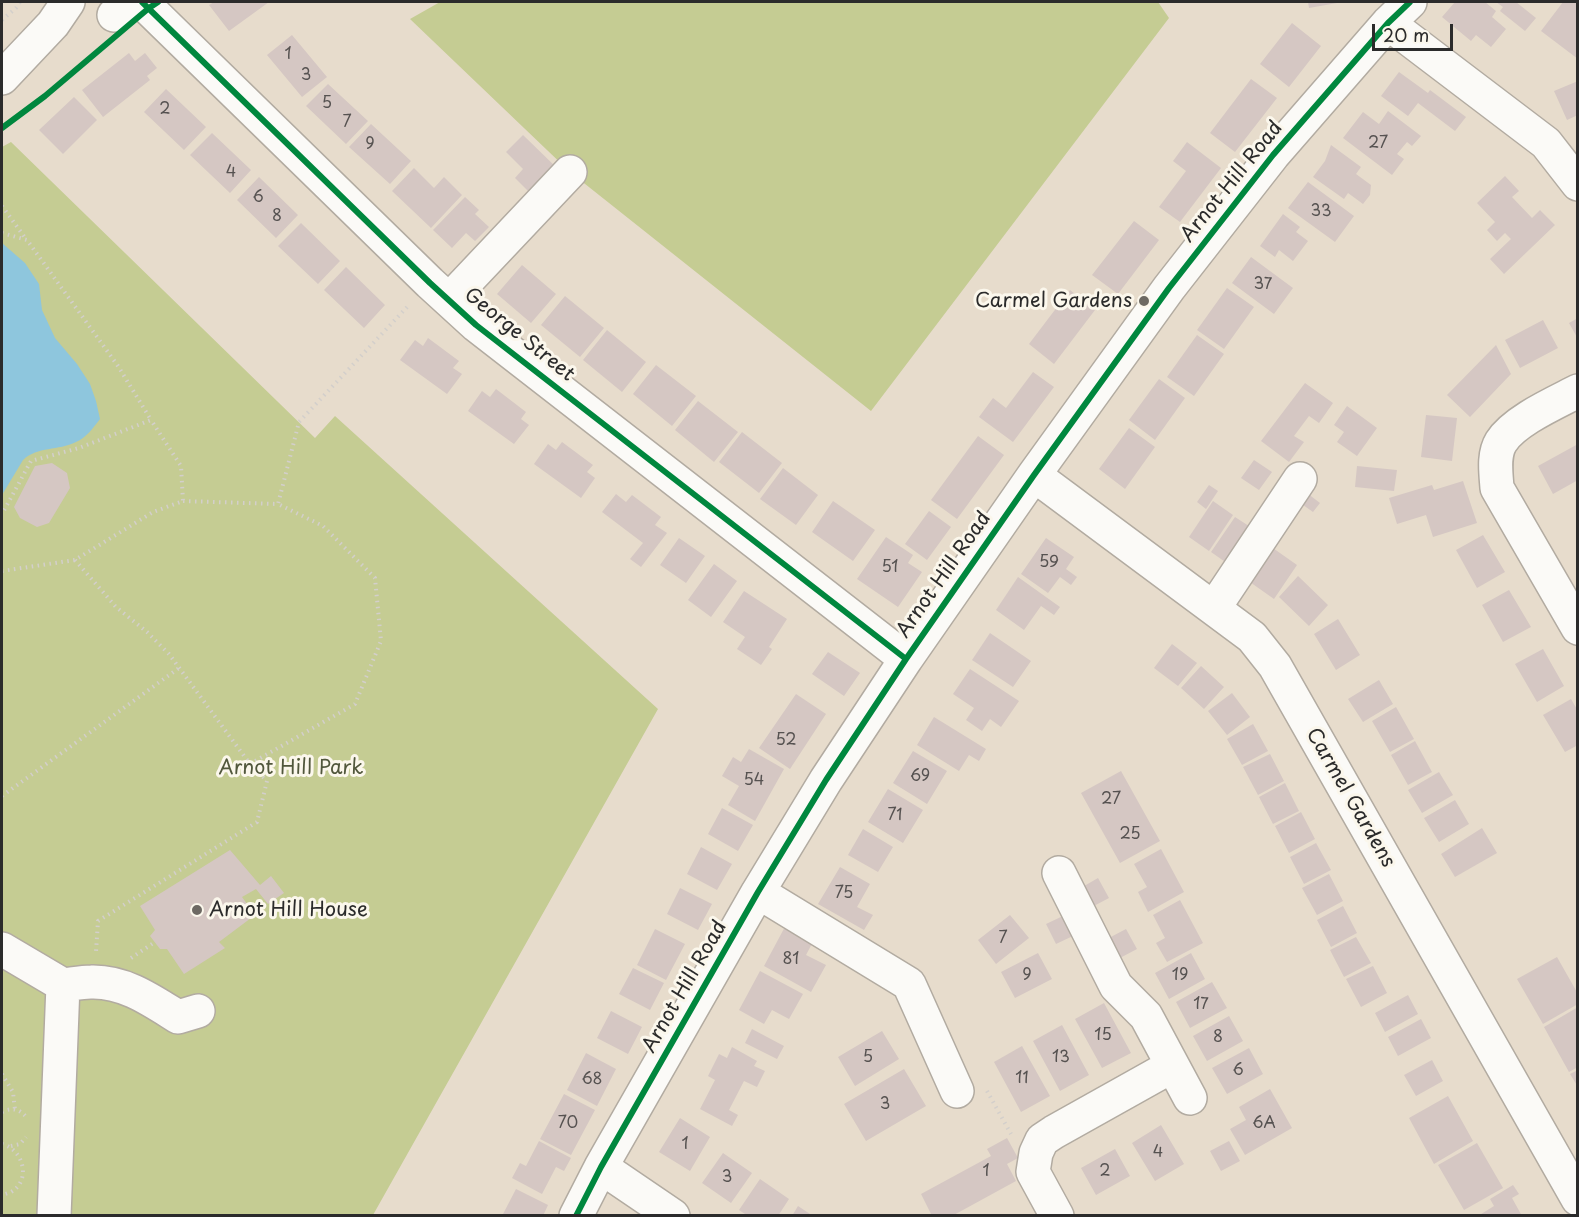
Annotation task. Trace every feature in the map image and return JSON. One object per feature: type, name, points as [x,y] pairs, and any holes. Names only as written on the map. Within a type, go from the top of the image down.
[{"type":"street","points":[[2,78],[53,24],[68,2]]},
{"type":"street","name":"George Street","points":[[128,6],[476,325],[906,659]]},
{"type":"street","points":[[1399,12],[1546,143],[1578,184]]},
{"type":"street","name":"Arnot Hill Road","points":[[576,1215],[758,892],[826,780],[906,659],[1034,475],[1169,288],[1273,155],[1399,12]]},
{"type":"street","points":[[440,292],[570,172]]},
{"type":"street","points":[[1578,391],[1516,425],[1500,443],[1495,464],[1497,488],[1578,628]]},
{"type":"street","name":"Carmel Gardens","points":[[1034,475],[1252,637],[1275,666],[1578,1199]]},
{"type":"street","points":[[1214,608],[1300,479]]},
{"type":"street","points":[[1059,873],[1116,986],[1146,1016],[1190,1098]]},
{"type":"street","points":[[758,892],[909,984],[957,1091]]},
{"type":"street","points":[[2,949],[78,984],[123,986],[150,999],[178,1017],[198,1011]]},
{"type":"street","points":[[54,1215],[78,984]]},
{"type":"street","points":[[1057,1215],[1033,1172],[1036,1153],[1042,1140],[1172,1066]]},
{"type":"street","points":[[601,1167],[673,1215]]},
{"type":"path","points":[[2,20],[20,2]]},
{"type":"path","points":[[2,206],[118,366],[181,466],[183,501]]},
{"type":"path","points":[[2,233],[27,240]]},
{"type":"path","points":[[278,504],[299,422],[440,292]]},
{"type":"path","points":[[2,514],[32,461],[80,448],[151,420]]},
{"type":"path","points":[[2,572],[75,560],[153,512],[183,501],[278,504],[323,526],[375,578],[381,640],[355,704],[250,764]]},
{"type":"path","points":[[75,560],[116,607],[147,632],[169,654],[250,764],[267,781],[257,822],[98,921],[78,984]]},
{"type":"path","points":[[2,796],[179,668]]},
{"type":"path","points":[[2,1074],[13,1092],[15,1110]]},
{"type":"path","points":[[2,1112],[11,1109],[23,1114],[28,1120],[29,1127]]},
{"type":"path","points":[[2,1144],[10,1146],[20,1144],[25,1140],[27,1133]]},
{"type":"path","points":[[2,1195],[12,1191],[21,1181],[24,1170],[21,1159],[10,1146]]},
{"type":"green space","points":[[440,2],[1158,2],[1169,18],[871,411],[570,172],[410,19]]},
{"type":"green space","name":"Arnot Hill Park","points":[[11,142],[315,438],[335,416],[658,709],[373,1215],[2,1215],[2,147]]},
{"type":"water","points":[[2,243],[25,263],[39,284],[42,310],[55,338],[90,384],[100,419],[80,440],[35,453],[23,460],[2,495]]},
{"type":"building","points":[[214,2],[269,2],[229,31],[209,5]]},
{"type":"building","points":[[1308,2],[1336,2],[1337,3],[1309,8]]},
{"type":"building","points":[[1455,2],[1485,2],[1496,11],[1492,17],[1506,29],[1491,47],[1476,35],[1471,41],[1442,17]]},
{"type":"building","points":[[1496,2],[1516,2],[1536,18],[1525,31],[1500,11],[1503,7]]},
{"type":"building","points":[[1563,2],[1578,2],[1578,59],[1541,31]]},
{"type":"building","points":[[1292,23],[1321,46],[1289,87],[1260,64]]},
{"type":"building","points":[[292,35],[327,77],[302,97],[267,55]]},
{"type":"building","points":[[129,53],[135,61],[145,53],[157,68],[147,76],[150,80],[103,117],[82,90]]},
{"type":"building","points":[[1399,72],[1428,93],[1430,90],[1466,117],[1455,131],[1418,103],[1408,116],[1381,96]]},
{"type":"building","points":[[1251,79],[1277,98],[1235,152],[1210,133]]},
{"type":"building","points":[[1578,81],[1578,115],[1567,120],[1554,91]]},
{"type":"building","points":[[328,84],[368,121],[346,144],[306,106]]},
{"type":"building","points":[[166,89],[206,127],[184,150],[144,112]]},
{"type":"building","points":[[74,97],[97,120],[63,154],[39,130]]},
{"type":"building","points":[[1388,111],[1421,136],[1412,146],[1407,142],[1397,154],[1404,159],[1392,175],[1343,138],[1363,112],[1379,124]]},
{"type":"building","points":[[371,124],[411,161],[390,184],[349,147]]},
{"type":"building","points":[[212,133],[251,170],[230,193],[190,155]]},
{"type":"building","points":[[523,135],[559,170],[533,196],[515,178],[523,169],[506,152]]},
{"type":"building","points":[[1187,142],[1221,168],[1180,222],[1159,207],[1186,171],[1173,161]]},
{"type":"building","points":[[1331,145],[1361,167],[1356,174],[1371,185],[1370,195],[1363,204],[1348,193],[1344,199],[1313,177],[1325,161]]},
{"type":"building","points":[[414,168],[434,188],[444,177],[462,195],[431,228],[392,191]]},
{"type":"building","points":[[1505,176],[1519,191],[1512,197],[1532,218],[1540,210],[1555,225],[1504,274],[1490,259],[1511,239],[1505,233],[1497,241],[1487,230],[1495,222],[1477,203]]},
{"type":"building","points":[[259,177],[298,215],[276,238],[237,200]]},
{"type":"building","points":[[1308,182],[1354,216],[1335,242],[1288,208]]},
{"type":"building","points":[[465,197],[479,210],[475,214],[489,227],[475,241],[466,233],[452,248],[433,230]]},
{"type":"building","points":[[1283,214],[1300,227],[1296,232],[1308,241],[1293,261],[1279,250],[1275,257],[1260,246]]},
{"type":"building","points":[[1134,221],[1159,240],[1118,294],[1092,275]]},
{"type":"building","points":[[301,223],[340,261],[318,284],[278,246]]},
{"type":"building","points":[[1251,257],[1293,288],[1274,314],[1232,283]]},
{"type":"building","points":[[522,265],[556,294],[531,323],[497,294]]},
{"type":"building","points":[[346,267],[385,305],[364,328],[324,290]]},
{"type":"building","points":[[1227,288],[1254,307],[1224,349],[1197,330]]},
{"type":"building","points":[[1070,290],[1095,310],[1054,364],[1029,344]]},
{"type":"building","points":[[565,296],[604,328],[580,357],[541,325]]},
{"type":"building","points":[[1578,318],[1578,339],[1569,323]]},
{"type":"building","points":[[1543,320],[1558,348],[1520,368],[1505,340]]},
{"type":"building","points":[[607,330],[646,362],[622,392],[583,360]]},
{"type":"building","points":[[1197,335],[1224,354],[1194,396],[1167,377]]},
{"type":"building","points":[[428,338],[459,361],[453,368],[462,374],[447,394],[400,360],[415,340],[423,346]]},
{"type":"building","points":[[1496,345],[1511,374],[1470,417],[1447,395]]},
{"type":"building","points":[[656,365],[696,396],[672,426],[633,394]]},
{"type":"building","points":[[1033,372],[1054,387],[1013,442],[979,417],[993,398],[1006,408]]},
{"type":"building","points":[[1159,379],[1185,398],[1155,440],[1129,420]]},
{"type":"building","points":[[1305,383],[1333,403],[1319,423],[1309,416],[1294,436],[1304,442],[1289,462],[1261,441]]},
{"type":"building","points":[[496,389],[526,412],[521,419],[529,425],[514,444],[468,411],[482,391],[490,397]]},
{"type":"building","points":[[698,401],[738,432],[714,462],[675,430]]},
{"type":"building","points":[[1347,406],[1377,428],[1357,456],[1337,442],[1344,432],[1334,425]]},
{"type":"building","points":[[1426,415],[1457,418],[1452,461],[1421,457]]},
{"type":"building","points":[[1129,428],[1155,447],[1125,489],[1099,469]]},
{"type":"building","points":[[742,432],[782,463],[759,493],[719,462]]},
{"type":"building","points":[[978,436],[1004,455],[957,519],[931,500]]},
{"type":"building","points":[[562,442],[593,465],[587,472],[595,478],[581,498],[534,464],[548,444],[556,450]]},
{"type":"building","points":[[1578,444],[1578,480],[1553,494],[1538,466]]},
{"type":"building","points":[[1254,460],[1272,472],[1259,490],[1241,478]]},
{"type":"building","points":[[52,463],[67,473],[70,488],[49,523],[37,527],[20,518],[14,507],[35,466]]},
{"type":"building","points":[[1357,466],[1397,470],[1394,491],[1355,487]]},
{"type":"building","points":[[783,468],[818,495],[796,525],[760,499]]},
{"type":"building","points":[[1463,481],[1477,523],[1433,537],[1426,515],[1397,524],[1389,498],[1432,485],[1434,490]]},
{"type":"building","points":[[1209,485],[1218,491],[1206,509],[1197,502]]},
{"type":"building","points":[[1303,490],[1320,503],[1313,512],[1296,500]]},
{"type":"building","points":[[616,494],[626,502],[632,495],[661,517],[655,525],[667,533],[641,567],[630,559],[643,543],[602,512]]},
{"type":"building","points":[[833,501],[875,530],[853,561],[812,532]]},
{"type":"building","points":[[1213,501],[1233,515],[1209,551],[1189,537]]},
{"type":"building","points":[[929,511],[951,527],[927,560],[905,544]]},
{"type":"building","points":[[1235,517],[1255,530],[1231,566],[1211,552]]},
{"type":"building","points":[[1483,535],[1505,572],[1477,588],[1456,550]]},
{"type":"building","points":[[886,537],[913,555],[908,563],[922,572],[898,607],[857,579]]},
{"type":"building","points":[[679,538],[705,556],[686,583],[660,565]]},
{"type":"building","points":[[1046,538],[1074,557],[1066,569],[1077,577],[1071,585],[1060,577],[1048,593],[1021,574]]},
{"type":"building","points":[[1270,546],[1297,565],[1274,599],[1247,580]]},
{"type":"building","points":[[714,564],[737,581],[711,617],[688,600]]},
{"type":"building","points":[[1298,576],[1328,605],[1309,626],[1279,597]]},
{"type":"building","points":[[1018,577],[1060,607],[1054,615],[1041,606],[1024,630],[996,610]]},
{"type":"building","points":[[1509,590],[1531,627],[1503,642],[1482,605]]},
{"type":"building","points":[[744,591],[787,619],[769,647],[772,649],[761,665],[737,649],[745,637],[723,622]]},
{"type":"building","points":[[1338,619],[1360,655],[1336,670],[1314,634]]},
{"type":"building","points":[[990,633],[1031,661],[1013,687],[972,660]]},
{"type":"building","points":[[1172,644],[1197,663],[1178,686],[1154,668]]},
{"type":"building","points":[[1543,649],[1564,686],[1537,702],[1515,664]]},
{"type":"building","points":[[828,652],[860,673],[844,696],[812,674]]},
{"type":"building","points":[[1201,666],[1224,687],[1204,709],[1181,688]]},
{"type":"building","points":[[970,669],[1019,701],[1001,727],[990,719],[982,731],[966,720],[974,708],[953,694]]},
{"type":"building","points":[[1379,680],[1393,704],[1363,722],[1348,699]]},
{"type":"building","points":[[1232,693],[1250,717],[1227,735],[1208,711]]},
{"type":"building","points":[[796,694],[826,714],[790,769],[759,748]]},
{"type":"building","points":[[1571,699],[1578,711],[1578,745],[1565,752],[1543,715]]},
{"type":"building","points":[[1396,707],[1414,739],[1390,752],[1372,721]]},
{"type":"building","points":[[934,717],[986,749],[979,761],[969,755],[959,771],[917,745]]},
{"type":"building","points":[[1253,724],[1268,751],[1242,765],[1227,739]]},
{"type":"building","points":[[1415,741],[1432,772],[1408,785],[1391,755]]},
{"type":"building","points":[[749,749],[784,769],[755,821],[728,805],[739,786],[722,776],[733,757],[741,762]]},
{"type":"building","points":[[913,751],[947,771],[927,804],[893,783]]},
{"type":"building","points":[[1270,754],[1284,781],[1258,795],[1243,767]]},
{"type":"building","points":[[1121,771],[1160,841],[1120,863],[1081,793]]},
{"type":"building","points":[[1439,772],[1453,795],[1422,813],[1408,790]]},
{"type":"building","points":[[1285,783],[1299,811],[1273,824],[1259,797]]},
{"type":"building","points":[[888,789],[923,810],[903,843],[868,822]]},
{"type":"building","points":[[1455,800],[1469,824],[1439,842],[1424,818]]},
{"type":"building","points":[[722,808],[753,825],[738,851],[708,834]]},
{"type":"building","points":[[1301,812],[1315,839],[1289,853],[1275,826]]},
{"type":"building","points":[[1482,828],[1497,853],[1455,877],[1441,854]]},
{"type":"building","points":[[863,829],[893,847],[878,872],[848,855]]},
{"type":"building","points":[[1316,843],[1331,870],[1304,884],[1290,857]]},
{"type":"building","points":[[701,847],[732,864],[717,890],[687,874]]},
{"type":"building","points":[[1161,849],[1184,892],[1148,912],[1138,892],[1147,887],[1134,864]]},
{"type":"building","name":"Arnot Hill House","points":[[230,850],[260,885],[271,876],[284,893],[268,904],[256,889],[242,897],[255,915],[219,942],[225,948],[184,974],[167,949],[160,949],[150,936],[155,930],[140,906]]},
{"type":"building","points":[[840,867],[870,884],[857,907],[873,915],[864,930],[818,904]]},
{"type":"building","points":[[1329,874],[1343,901],[1317,915],[1302,888]]},
{"type":"building","points":[[1098,878],[1109,898],[1090,908],[1079,889]]},
{"type":"building","points":[[680,888],[712,904],[698,930],[667,914]]},
{"type":"building","points":[[1180,900],[1203,943],[1167,962],[1156,943],[1165,938],[1153,915]]},
{"type":"building","points":[[1343,906],[1357,933],[1331,947],[1317,920]]},
{"type":"building","points":[[1010,915],[1029,938],[996,964],[978,940]]},
{"type":"building","points":[[1065,915],[1075,935],[1056,944],[1046,924]]},
{"type":"building","points":[[787,923],[815,938],[806,955],[826,965],[811,992],[764,966]]},
{"type":"building","points":[[655,929],[685,944],[666,980],[637,965]]},
{"type":"building","points":[[1126,929],[1137,949],[1118,959],[1107,939]]},
{"type":"building","points":[[1356,937],[1371,963],[1344,977],[1330,950]]},
{"type":"building","points":[[1038,953],[1052,979],[1015,998],[1001,972]]},
{"type":"building","points":[[1191,953],[1205,979],[1169,999],[1155,973]]},
{"type":"building","points":[[1557,957],[1578,994],[1578,1004],[1543,1024],[1517,979]]},
{"type":"building","points":[[1373,966],[1387,993],[1361,1007],[1346,979]]},
{"type":"building","points":[[633,968],[664,983],[650,1010],[619,994]]},
{"type":"building","points":[[760,971],[803,994],[789,1019],[772,1010],[764,1024],[739,1010]]},
{"type":"building","points":[[1212,982],[1227,1008],[1190,1028],[1176,1002]]},
{"type":"building","points":[[1408,995],[1418,1014],[1385,1032],[1375,1013]]},
{"type":"building","points":[[1104,1003],[1131,1053],[1102,1068],[1075,1019]]},
{"type":"building","points":[[1578,1007],[1578,1067],[1569,1072],[1544,1027]]},
{"type":"building","points":[[611,1011],[642,1027],[628,1054],[597,1038]]},
{"type":"building","points":[[1229,1016],[1243,1041],[1207,1061],[1193,1036]]},
{"type":"building","points":[[1421,1019],[1431,1038],[1398,1056],[1388,1037]]},
{"type":"building","points":[[1062,1025],[1089,1075],[1060,1091],[1033,1041]]},
{"type":"building","points":[[752,1029],[784,1046],[777,1059],[745,1043]]},
{"type":"building","points":[[882,1031],[899,1059],[855,1086],[838,1057]]},
{"type":"building","points":[[1022,1046],[1050,1096],[1021,1112],[994,1062]]},
{"type":"building","points":[[732,1047],[757,1061],[754,1066],[765,1071],[757,1087],[744,1081],[729,1110],[738,1115],[732,1126],[700,1109],[715,1080],[708,1076],[719,1054],[727,1058]]},
{"type":"building","points":[[1249,1048],[1263,1074],[1227,1094],[1212,1068]]},
{"type":"building","points":[[586,1053],[616,1069],[597,1106],[567,1090]]},
{"type":"building","points":[[1432,1060],[1443,1081],[1416,1096],[1404,1075]]},
{"type":"building","points":[[904,1069],[926,1106],[866,1141],[844,1104]]},
{"type":"building","points":[[1578,1070],[1578,1087],[1570,1074]]},
{"type":"building","points":[[1270,1089],[1292,1128],[1245,1155],[1230,1129],[1246,1120],[1239,1107]]},
{"type":"building","points":[[564,1094],[595,1110],[571,1155],[540,1139]]},
{"type":"building","points":[[1448,1096],[1473,1141],[1434,1164],[1409,1118]]},
{"type":"building","points":[[680,1118],[710,1137],[690,1171],[659,1152]]},
{"type":"building","points":[[1161,1125],[1184,1164],[1155,1181],[1132,1143]]},
{"type":"building","points":[[1007,1138],[1018,1158],[1007,1164],[1016,1181],[952,1216],[932,1216],[921,1194],[991,1156],[987,1149]]},
{"type":"building","points":[[539,1141],[571,1158],[564,1171],[556,1167],[542,1194],[512,1178],[520,1163],[526,1166]]},
{"type":"building","points":[[1229,1141],[1240,1161],[1221,1171],[1210,1151]]},
{"type":"building","points":[[1477,1143],[1503,1188],[1464,1210],[1438,1165]]},
{"type":"building","points":[[1115,1149],[1130,1176],[1096,1195],[1081,1168]]},
{"type":"building","points":[[723,1153],[752,1173],[731,1203],[702,1183]]},
{"type":"building","points":[[760,1179],[789,1199],[778,1216],[748,1216],[739,1210]]},
{"type":"building","points":[[1513,1185],[1519,1194],[1512,1198],[1522,1216],[1478,1216],[1494,1206],[1490,1199]]},
{"type":"building","points":[[516,1189],[548,1205],[543,1216],[502,1216]]},
{"type":"building","points":[[798,1206],[813,1216],[792,1216]]},
{"type":"cycle path","points":[[142,2],[476,325],[906,659]]},
{"type":"cycle path","points":[[2,128],[45,96],[158,2]]},
{"type":"cycle path","points":[[576,1216],[601,1167],[758,892],[826,780],[906,659],[1034,475],[1169,288],[1273,155],[1388,23],[1410,2]]},
{"type":"place","name":"Carmel Gardens","points":[[1144,301]]},
{"type":"place","name":"Arnot Hill House","points":[[197,910]]}]
